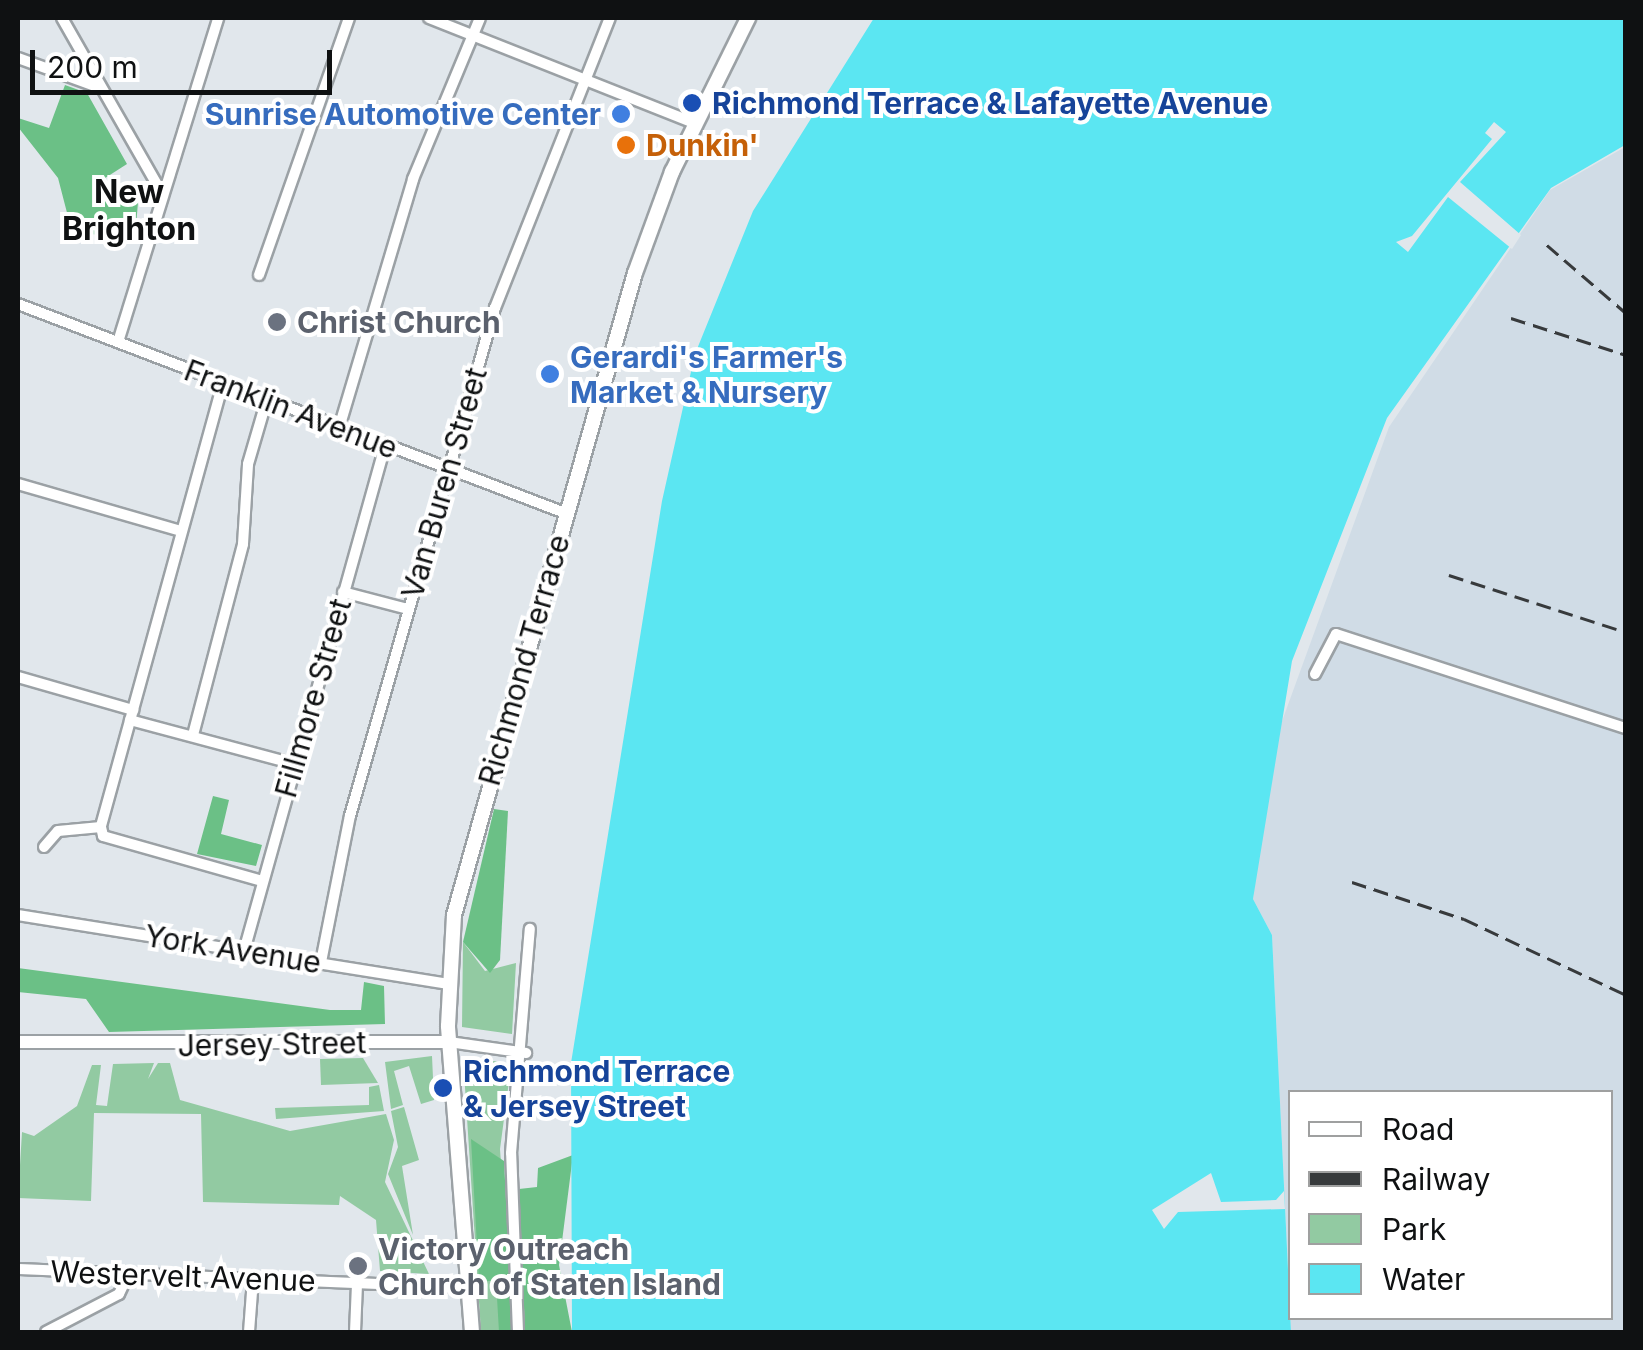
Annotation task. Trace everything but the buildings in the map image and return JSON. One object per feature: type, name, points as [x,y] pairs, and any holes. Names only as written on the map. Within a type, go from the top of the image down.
[{"type":"main road","name":"Richmond Terrace","points":[[472,1332],[448,984],[461,885],[640,258],[694,123],[748,18]]},
{"type":"street","points":[[62,18],[95,86],[159,188]]},
{"type":"street","points":[[118,342],[159,188],[218,18]]},
{"type":"street","points":[[259,276],[349,18]]},
{"type":"street","points":[[428,18],[694,123]]},
{"type":"street","points":[[339,428],[413,179],[480,18]]},
{"type":"street","name":"Van Buren Street","points":[[321,962],[350,816],[448,470],[528,212],[610,18]]},
{"type":"street","points":[[18,58],[95,86]]},
{"type":"street","name":"Franklin Avenue","points":[[18,304],[565,513]]},
{"type":"street","points":[[102,831],[180,531],[224,383]]},
{"type":"street","points":[[193,735],[243,544],[248,464],[267,400]]},
{"type":"street","name":"Fillmore Street","points":[[244,952],[385,446]]},
{"type":"street","points":[[18,484],[180,531]]},
{"type":"street","points":[[344,592],[408,609]]},
{"type":"street","points":[[1315,674],[1336,634],[1626,728]]},
{"type":"street","points":[[18,676],[193,735],[294,764]]},
{"type":"street","points":[[44,847],[58,831],[102,831],[262,881]]},
{"type":"street","name":"York Avenue","points":[[18,915],[448,984]]},
{"type":"street","points":[[518,1332],[511,1159],[526,1052],[530,930]]},
{"type":"street","name":"Jersey Street","points":[[18,1042],[450,1042],[526,1052]]},
{"type":"street","name":"Westervelt Avenue","points":[[18,1269],[469,1288]]},
{"type":"street","points":[[46,1332],[119,1294],[128,1275]]},
{"type":"street","points":[[249,1332],[253,1279]]},
{"type":"street","points":[[356,1332],[357,1284]]},
{"type":"shaded area","points":[[1625,147],[1625,1332],[1291,1332],[1290,1320],[1613,1320],[1613,1090],[1288,1090],[1288,1269],[1272,935],[1253,899],[1269,757],[1389,427],[1550,190]]},
{"type":"green space","points":[[65,85],[87,93],[127,164],[102,180],[117,203],[139,190],[135,239],[72,232],[58,178],[18,127],[18,118],[49,128]]},
{"type":"green space","points":[[213,796],[229,800],[221,834],[262,845],[256,866],[197,854]]},
{"type":"green space","points":[[494,809],[508,811],[500,960],[490,973],[463,942]]},
{"type":"green space","points":[[463,942],[485,971],[516,963],[512,1034],[462,1027]]},
{"type":"green space","points":[[18,968],[330,1010],[361,1010],[364,982],[384,986],[385,1024],[109,1032],[86,999],[18,992]]},
{"type":"green space","points":[[432,1056],[434,1100],[421,1104],[409,1066],[394,1071],[403,1105],[391,1109],[385,1062]]},
{"type":"green space","points":[[463,1057],[501,1062],[510,1074],[500,1149],[513,1332],[481,1332]]},
{"type":"green space","points":[[363,1058],[378,1083],[321,1085],[320,1059]]},
{"type":"green space","points":[[154,1063],[148,1079],[158,1063],[170,1063],[180,1100],[290,1131],[386,1114],[394,1140],[385,1182],[429,1274],[380,1271],[376,1220],[340,1196],[339,1205],[203,1202],[201,1114],[94,1113],[91,1201],[18,1198],[22,1132],[34,1136],[77,1106],[92,1065],[101,1065],[96,1105],[107,1106],[113,1064]]},
{"type":"green space","points":[[379,1085],[384,1111],[276,1119],[275,1108],[369,1105],[369,1087]]},
{"type":"green space","points":[[404,1107],[419,1160],[402,1166],[413,1235],[388,1174],[398,1147],[391,1111]]},
{"type":"green space","points":[[471,1139],[504,1161],[513,1332],[499,1332],[496,1281],[479,1281]]},
{"type":"green space","points":[[573,1155],[559,1265],[572,1332],[525,1332],[519,1189],[537,1187],[538,1168]]},
{"type":"water","points":[[874,18],[1625,18],[1625,145],[1551,188],[1387,418],[1292,661],[1253,899],[1272,935],[1291,1332],[572,1332],[571,1063],[662,501],[695,354],[753,211]]},
{"type":"pier","points":[[1494,122],[1506,132],[1460,182],[1521,235],[1512,249],[1448,197],[1408,252],[1396,242],[1412,236],[1492,139],[1485,133]]},
{"type":"pier","points":[[1211,1173],[1221,1202],[1276,1200],[1284,1191],[1285,1209],[1178,1212],[1164,1229],[1152,1210]]},
{"type":"railway","points":[[1547,245],[1626,313]]},
{"type":"railway","points":[[1511,318],[1626,355]]},
{"type":"railway","points":[[1449,575],[1626,632]]},
{"type":"railway","points":[[1352,882],[1464,919],[1626,995]]},
{"type":"place","name":"Richmond Terrace & Lafayette Avenue","points":[[692,103]]},
{"type":"place","name":"Sunrise Automotive Center","points":[[621,114]]},
{"type":"place","name":"Dunkin'","points":[[626,145]]},
{"type":"place","name":"Christ Church","points":[[277,322]]},
{"type":"place","name":"Gerardi's Farmer's Market & Nursery","points":[[550,374]]},
{"type":"place","name":"Richmond Terrace & Jersey Street","points":[[443,1088]]},
{"type":"place","name":"Victory Outreach Church of Staten Island","points":[[358,1266]]},
{"type":"district","name":"New Brighton","points":[[129,212]]}]
